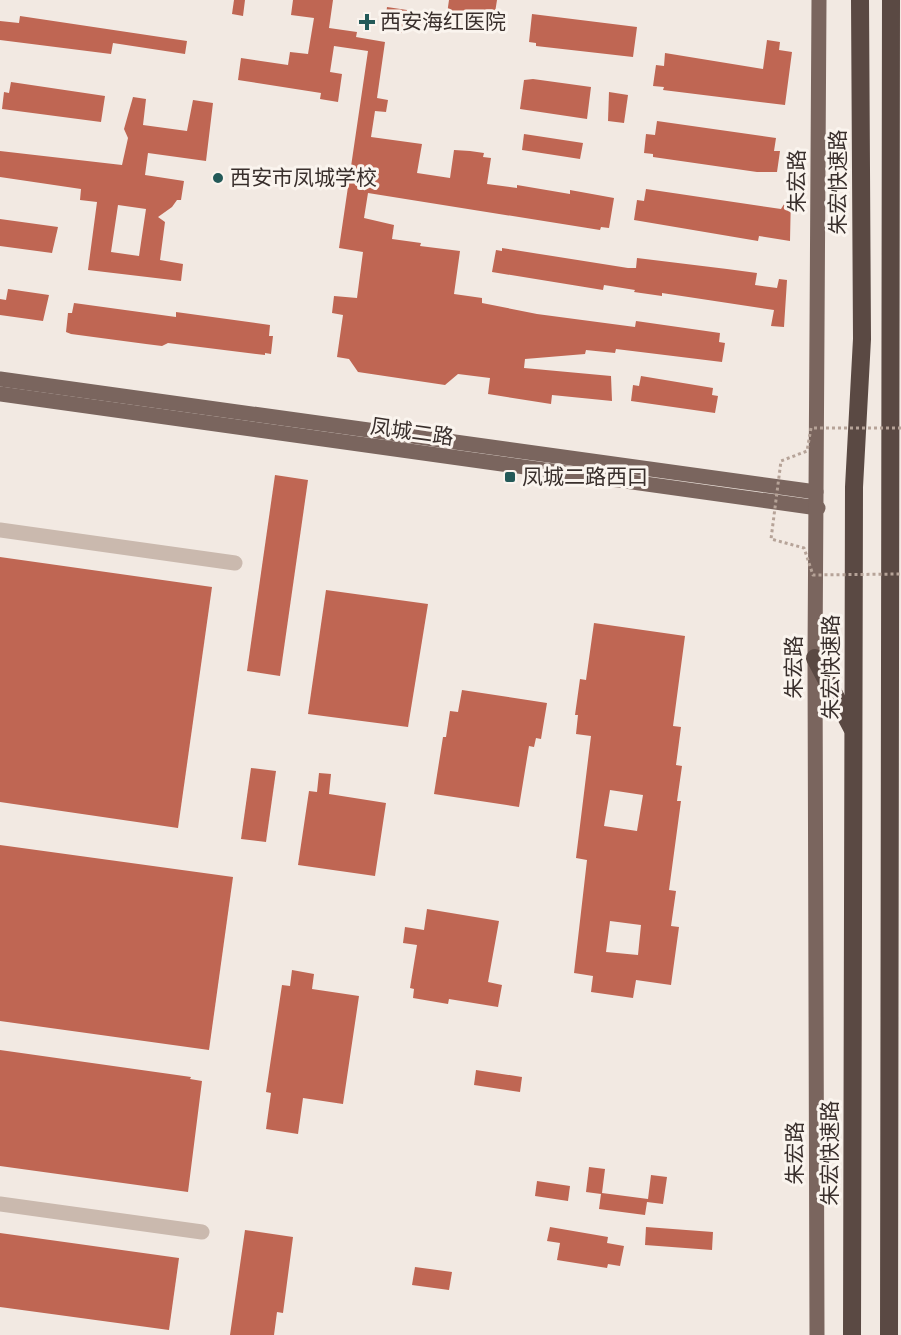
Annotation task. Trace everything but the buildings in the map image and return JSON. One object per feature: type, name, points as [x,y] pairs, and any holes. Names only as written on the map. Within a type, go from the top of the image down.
[{"type":"highway","name":"朱宏快速路","points":[[852,1335],[854,487],[862,339],[860,0]]},
{"type":"highway","points":[[888,1335],[892,536],[891,0]]},
{"type":"highway","points":[[892,536],[901,510]]},
{"type":"highway","points":[[815,658],[853,730]]},
{"type":"main road","name":"朱宏路","points":[[817,1335],[815,658],[818,508],[816,492],[819,0]]},
{"type":"main road","name":"凤城二路","points":[[0,379],[816,492]]},
{"type":"main road","name":"凤城二路","points":[[0,394],[818,508]]},
{"type":"lane","points":[[0,530],[235,563]]},
{"type":"lane","points":[[0,1204],[202,1232]]},
{"type":"path","points":[[901,428],[812,428],[807,451],[781,461],[771,539],[804,548],[813,575],[901,574]]},
{"type":"place","name":"西安海红医院","points":[[367,22]]},
{"type":"place","name":"西安市凤城学校","points":[[218,178]]},
{"type":"place","name":"凤城二路西口","points":[[510,477]]}]
